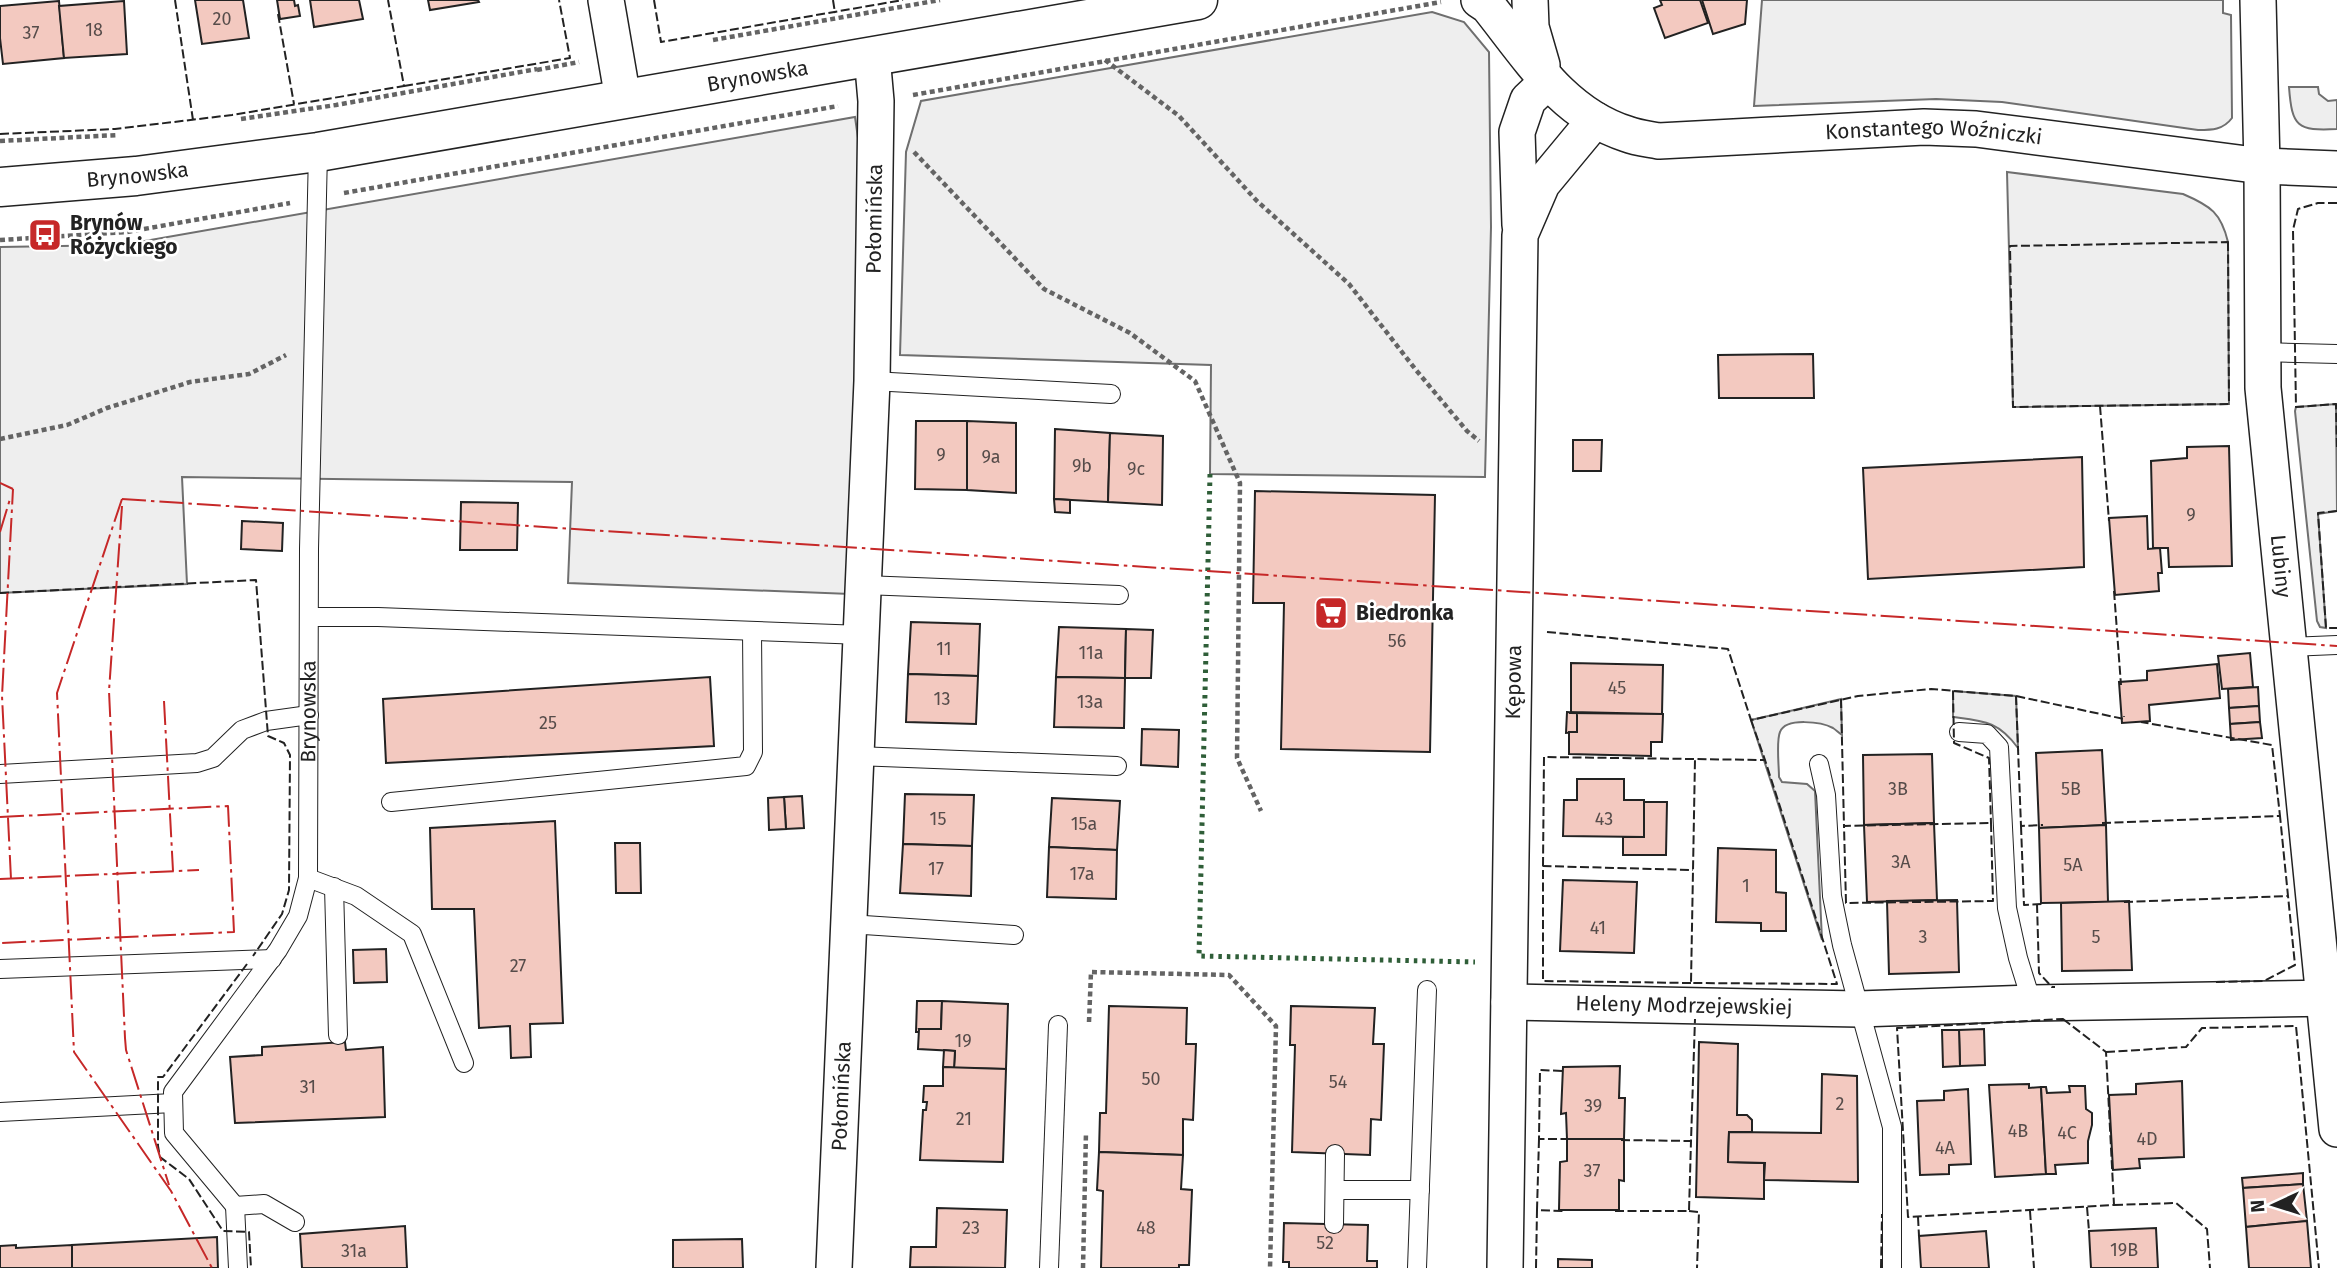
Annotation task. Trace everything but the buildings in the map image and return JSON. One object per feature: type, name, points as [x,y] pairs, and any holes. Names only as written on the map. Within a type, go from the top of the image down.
[{"type":"main road","name":"Brynowska","points":[[0,187],[136,176],[318,152],[1179,2]]},
{"type":"street","points":[[606,0],[623,99]]},
{"type":"street","name":"Konstantego Woźniczki","points":[[1530,0],[1531,27],[1548,82]]},
{"type":"street","name":"Lubiny","points":[[2258,0],[2263,388],[2289,647],[2330,998],[2337,1129]]},
{"type":"street","name":"Konstantego Woźniczki","points":[[1477,3],[1567,102],[1595,120],[1626,134],[1659,141],[1924,127],[1976,129],[2262,166],[2337,169]]},
{"type":"street","name":"Połomińska","points":[[834,1268],[872,381],[876,101],[872,56]]},
{"type":"street","points":[[1520,235],[1517,132],[1528,100],[1548,82]]},
{"type":"street","name":"Kępowa","points":[[1505,1268],[1520,235],[1542,184],[1595,120]]},
{"type":"street","name":"Heleny Modrzejewskiej","points":[[1509,1002],[1859,1009],[2330,998]]},
{"type":"lane","name":"Brynowska","points":[[173,1103],[173,1092],[272,959],[298,916],[308,878],[309,617],[318,152]]},
{"type":"lane","points":[[2262,352],[2337,354]]},
{"type":"lane","points":[[872,381],[1111,394]]},
{"type":"lane","points":[[864,585],[1119,595]]},
{"type":"lane","points":[[309,617],[378,617],[862,635]]},
{"type":"lane","points":[[391,802],[746,766],[752,752],[752,631]]},
{"type":"lane","points":[[2289,647],[2337,645]]},
{"type":"lane","points":[[0,774],[197,763],[213,758],[242,730],[266,721],[309,715]]},
{"type":"lane","points":[[1959,732],[1987,734],[1999,747],[2007,908],[2032,1003]]},
{"type":"lane","points":[[856,756],[1116,766]]},
{"type":"lane","points":[[1819,764],[1826,795],[1832,896],[1842,945],[1892,1127],[1892,1268]]},
{"type":"lane","points":[[308,878],[356,896],[412,934],[464,1063]]},
{"type":"lane","points":[[334,887],[338,1035]]},
{"type":"lane","points":[[849,924],[1014,935]]},
{"type":"lane","points":[[0,969],[272,959]]},
{"type":"lane","points":[[1417,1268],[1427,990]]},
{"type":"lane","points":[[1049,1268],[1058,1025]]},
{"type":"lane","points":[[0,1112],[173,1103],[174,1133],[236,1206],[238,1268]]},
{"type":"lane","points":[[1334,1224],[1335,1154]]},
{"type":"lane","points":[[1335,1189],[1420,1190]]},
{"type":"lane","points":[[236,1206],[264,1204],[295,1222]]},
{"type":"path","points":[[0,240],[127,232],[1439,1],[1477,3]]},
{"type":"path","points":[[1105,61],[1179,116],[1257,201],[1349,284],[1441,400],[1467,431],[1484,446]]},
{"type":"path","points":[[241,119],[537,69]]},
{"type":"path","points":[[0,141],[119,134]]},
{"type":"path","points":[[911,149],[1044,289],[1130,333],[1195,381],[1240,483],[1237,758],[1261,811]]},
{"type":"path","points":[[0,439],[67,425],[130,400],[190,382],[249,374],[313,341]]},
{"type":"path","points":[[1089,1026],[1091,972],[1229,975],[1276,1026],[1270,1268]]},
{"type":"path","points":[[1083,1268],[1087,1120]]},
{"type":"shaded area","points":[[1762,0],[2223,0],[2223,13],[2231,15],[2232,118],[2221,127],[2198,130],[2002,102],[1936,99],[1754,106]]},
{"type":"shaded area","points":[[1432,12],[1464,22],[1489,52],[1491,227],[1485,477],[1210,474],[1211,365],[900,355],[906,152],[921,101]]},
{"type":"shaded area","points":[[2289,87],[2318,87],[2319,94],[2328,101],[2337,100],[2337,129],[2313,129],[2299,124],[2292,111]]},
{"type":"shaded area","points":[[855,117],[860,152],[850,594],[568,583],[572,482],[182,477],[187,584],[0,593],[0,247],[122,245]]},
{"type":"shaded area","points":[[2007,172],[2183,194],[2201,202],[2218,217],[2228,242],[2229,404],[2013,407]]},
{"type":"shaded area","points":[[2336,404],[2337,511],[2318,514],[2326,628],[2320,627],[2317,621],[2295,411],[2296,407]]},
{"type":"shaded area","points":[[1953,691],[2016,696],[2018,748],[1997,727],[1953,717]]},
{"type":"shaded area","points":[[1841,699],[1842,735],[1828,726],[1797,723],[1784,727],[1778,741],[1779,777],[1782,782],[1807,784],[1815,791],[1822,940],[1751,720]]},
{"type":"hedge","points":[[1210,474],[1199,956],[1475,962]]},
{"type":"fence","points":[[175,0],[193,120]]},
{"type":"fence","points":[[0,134],[115,129],[232,115],[404,86],[388,0]]},
{"type":"fence","points":[[404,86],[570,58],[559,0]]},
{"type":"fence","points":[[654,0],[661,42],[903,0]]},
{"type":"fence","points":[[833,0],[835,13]]},
{"type":"fence","points":[[278,14],[294,104]]},
{"type":"fence","points":[[2337,203],[2318,203],[2298,209],[2293,230],[2296,407],[2336,404],[2337,450]]},
{"type":"fence","points":[[2228,242],[2229,404],[2013,407],[2010,246],[2228,242]]},
{"type":"fence","points":[[2100,406],[2109,521]]},
{"type":"fence","points":[[2337,511],[2318,513],[2326,628],[2337,628]]},
{"type":"fence","points":[[0,593],[256,580],[268,736],[284,743],[290,755],[289,890],[282,914],[253,956]]},
{"type":"fence","points":[[2114,591],[2121,685]]},
{"type":"fence","points":[[1547,632],[1728,649],[1751,720],[1858,696],[1931,689],[2016,696],[2124,719],[2124,716]]},
{"type":"fence","points":[[1953,691],[1954,743],[1989,758],[1991,823]]},
{"type":"fence","points":[[2016,696],[2021,826],[2043,825]]},
{"type":"fence","points":[[1841,699],[1844,826]]},
{"type":"fence","points":[[1751,720],[1765,760]]},
{"type":"fence","points":[[2102,823],[2280,816],[2272,745],[2141,722]]},
{"type":"fence","points":[[1543,866],[1544,757],[1765,760],[1837,984],[1691,983],[1695,759]]},
{"type":"fence","points":[[2124,902],[2288,896],[2280,816]]},
{"type":"fence","points":[[1991,823],[1993,901],[1846,903],[1844,826],[1991,823]]},
{"type":"fence","points":[[2021,826],[2024,905],[2043,904]]},
{"type":"fence","points":[[1691,983],[1543,981],[1543,866],[1693,870]]},
{"type":"fence","points":[[2216,982],[2264,981],[2295,965],[2288,896]]},
{"type":"fence","points":[[2037,904],[2039,973],[2055,987]]},
{"type":"fence","points":[[247,964],[163,1077],[158,1077],[158,1146],[160,1157],[189,1179],[223,1231],[249,1232],[251,1268]]},
{"type":"fence","points":[[1621,1140],[1691,1141],[1695,1019]]},
{"type":"fence","points":[[2063,1019],[2106,1052],[2114,1205],[1908,1217],[1897,1028],[2063,1019]]},
{"type":"fence","points":[[2106,1052],[2186,1047],[2202,1028],[2296,1026],[2319,1268]]},
{"type":"fence","points":[[1562,1071],[1540,1070],[1539,1139],[1572,1139]]},
{"type":"fence","points":[[1539,1139],[1537,1210],[1563,1211]]},
{"type":"fence","points":[[1615,1211],[1689,1211],[1691,1141]]},
{"type":"fence","points":[[2114,1205],[2176,1203],[2207,1229],[2210,1268]]},
{"type":"fence","points":[[2087,1207],[2089,1231]]},
{"type":"fence","points":[[1536,1268],[1537,1210]]},
{"type":"fence","points":[[1689,1211],[1699,1212],[1697,1268]]},
{"type":"fence","points":[[2030,1211],[2034,1268]]},
{"type":"fence","points":[[1881,1268],[1882,1214]]},
{"type":"fence","points":[[1918,1217],[1919,1236]]},
{"type":"power","points":[[0,483],[13,489]]},
{"type":"power","points":[[11,879],[2,696],[13,489]]},
{"type":"power","points":[[0,532],[10,499]]},
{"type":"power","points":[[122,499],[2337,646]]},
{"type":"power","points":[[122,499],[57,693],[74,1052],[171,1191],[212,1268]]},
{"type":"power","points":[[122,506],[109,691],[125,1038],[126,1050],[169,1185]]},
{"type":"power","points":[[164,701],[173,871]]},
{"type":"power","points":[[0,817],[228,806],[234,932],[0,943]]},
{"type":"power","points":[[0,879],[199,870]]},
{"type":"place","name":"Brynów Różyckiego","points":[[45,235]]},
{"type":"place","name":"Biedronka","points":[[1331,613]]}]
